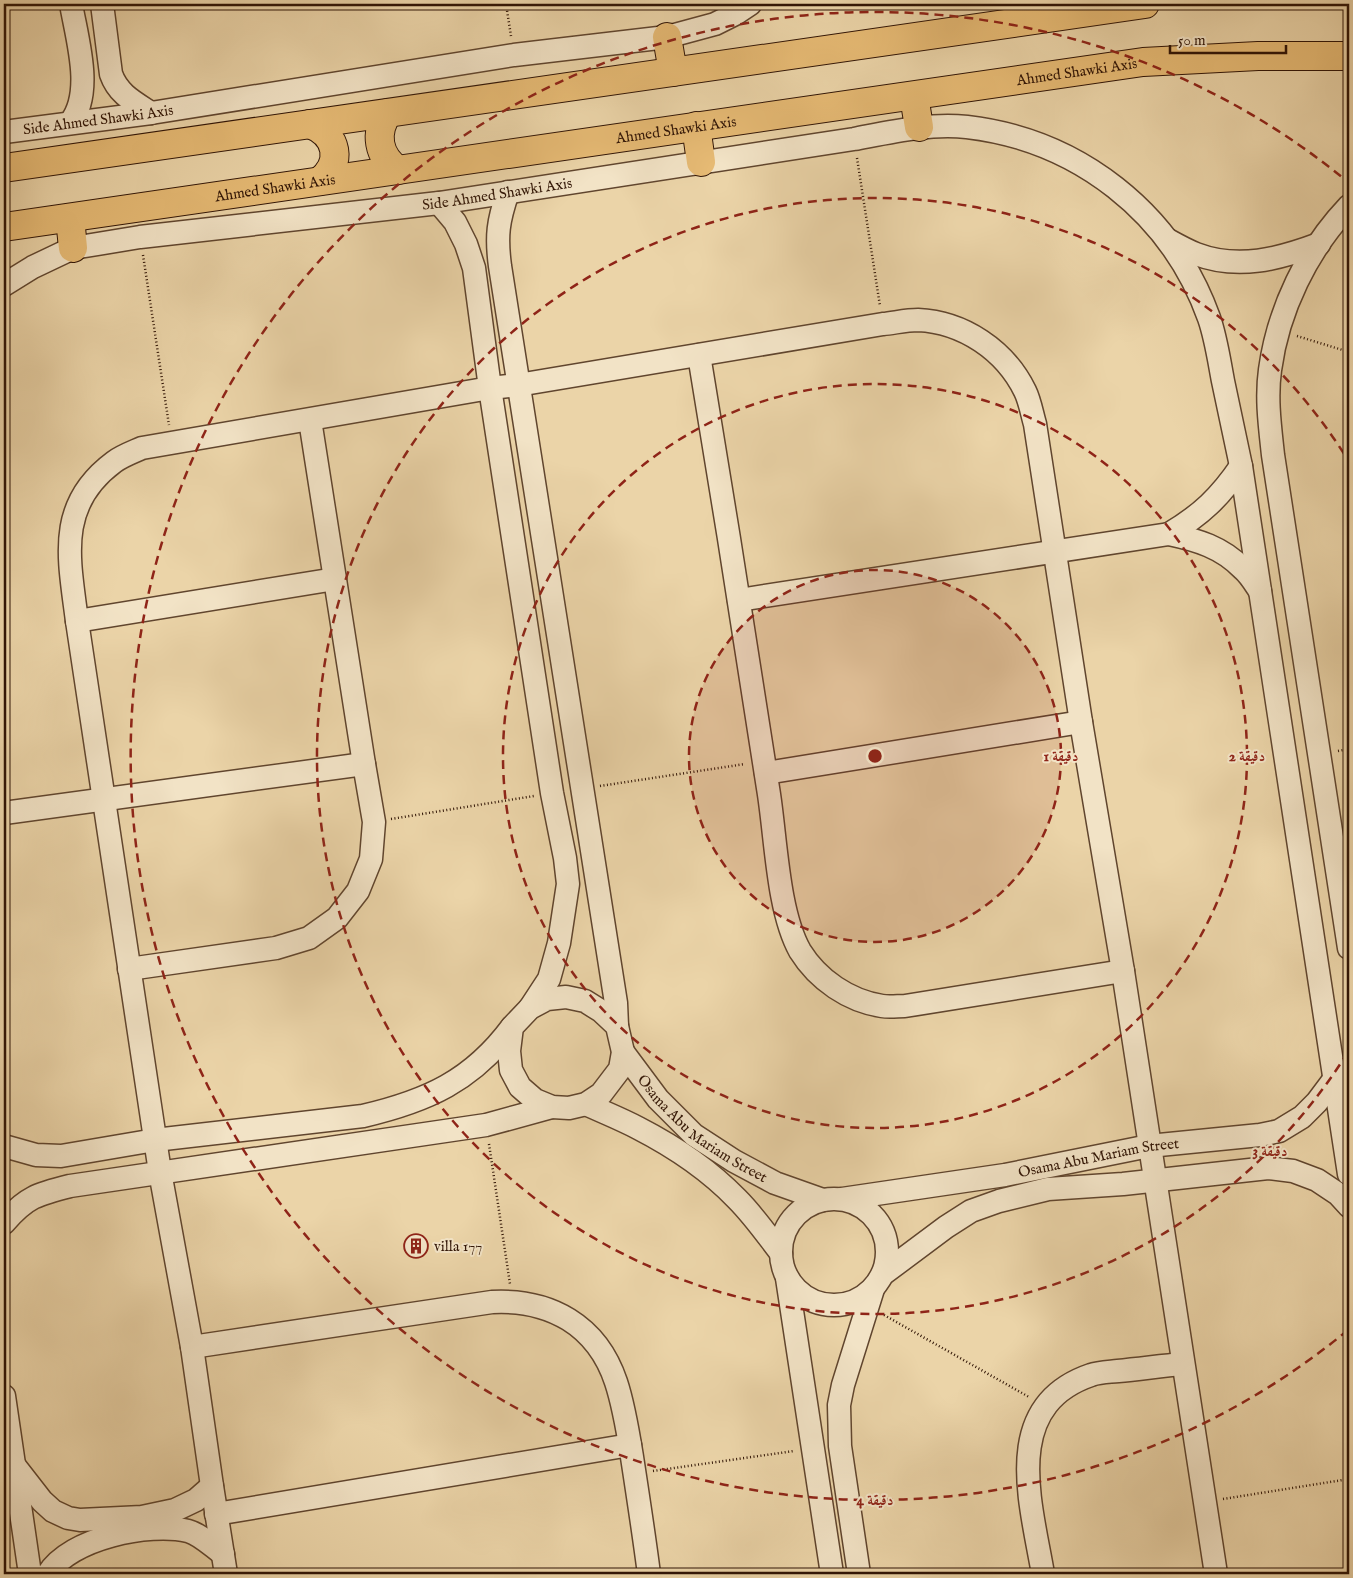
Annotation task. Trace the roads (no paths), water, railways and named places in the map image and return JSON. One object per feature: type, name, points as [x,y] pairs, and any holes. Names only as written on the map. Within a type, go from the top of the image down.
[{"type":"main road","points":[[4,168],[1145,4]]},
{"type":"main road","points":[[667,37],[673,72]]},
{"type":"main road","name":"Ahmed Shawki Axis","points":[[4,228],[1143,62],[1258,56],[1349,56]]},
{"type":"main road","points":[[914,96],[919,127]]},
{"type":"main road","points":[[388,113],[381,126],[380,147],[387,160],[398,170]]},
{"type":"main road","points":[[310,124],[325,132],[333,146],[334,162],[331,170],[320,181]]},
{"type":"main road","points":[[696,126],[701,162]]},
{"type":"main road","points":[[70,218],[73,248]]},
{"type":"street","points":[[70,124],[76,116],[81,103],[83,90],[71,4]]},
{"type":"street","points":[[102,4],[114,82],[120,91],[151,113]]},
{"type":"street","name":"Side Ahmed Shawki Axis","points":[[4,132],[151,113],[514,55],[667,37],[715,24],[750,4]]},
{"type":"street","name":"Side Ahmed Shawki Axis","points":[[4,285],[33,267],[73,248],[140,237],[439,202],[854,139],[919,127],[966,127],[1008,136],[1052,150],[1092,170],[1129,198],[1150,218],[1168,240],[1192,278],[1209,319],[1220,362],[1241,466],[1349,1174]]},
{"type":"street","points":[[4,1223],[28,1199],[43,1192],[70,1186],[486,1125],[552,1108],[569,1108],[586,1104],[602,1094],[620,1069],[623,1052],[617,1026],[616,1003],[497,241],[500,216],[508,192]]},
{"type":"street","points":[[4,1146],[36,1155],[60,1156],[155,1140],[363,1116],[410,1103],[447,1087],[471,1071],[496,1048],[530,1008],[549,979],[559,942],[568,884],[566,858],[552,793],[490,388],[474,268],[459,229],[439,202]]},
{"type":"street","points":[[1349,206],[1319,244],[1295,286],[1278,330],[1270,371],[1270,421],[1349,948]]},
{"type":"street","points":[[1168,240],[1196,254],[1227,262],[1258,262],[1288,256],[1319,244]]},
{"type":"street","points":[[225,1564],[192,1347],[160,1172],[77,620],[70,562],[70,532],[78,504],[94,480],[116,460],[142,448],[490,388],[917,320],[950,326],[981,340],[1007,363],[1025,392],[1035,424],[1081,722],[1123,971],[1182,1364],[1216,1574]]},
{"type":"street","points":[[699,355],[765,767],[784,904],[792,935],[810,965],[829,983],[854,999],[883,1006],[905,1006],[1123,971]]},
{"type":"street","points":[[129,969],[276,948],[309,938],[337,918],[358,891],[371,859],[374,822],[310,420]]},
{"type":"street","points":[[1169,534],[1191,521],[1210,506],[1227,487],[1241,466]]},
{"type":"street","points":[[739,600],[1169,534],[1196,539],[1221,551],[1243,569],[1260,591]]},
{"type":"street","points":[[77,620],[335,579]]},
{"type":"street","points":[[765,767],[1081,722]]},
{"type":"street","points":[[4,813],[364,764]]},
{"type":"street","points":[[1299,843],[1332,838]]},
{"type":"street","points":[[530,1008],[547,999],[566,997],[585,1001],[601,1011],[617,1026]]},
{"type":"street","points":[[512,1027],[509,1051],[512,1070],[520,1087],[534,1100],[552,1108]]},
{"type":"street","name":"Osama Abu Mariam Street","points":[[623,1052],[658,1099],[694,1135],[734,1161],[775,1184],[832,1199],[1005,1175],[1149,1146],[1260,1135],[1280,1130],[1302,1117],[1317,1102],[1335,1078]]},
{"type":"street","points":[[586,1104],[638,1128],[680,1153],[718,1181],[756,1220],[780,1253]]},
{"type":"street","name":"Osama Abu Mariam Street","points":[[875,1289],[946,1227],[971,1211],[999,1201],[1048,1189],[1123,1184],[1268,1168],[1293,1171],[1317,1180],[1338,1194],[1349,1206]]},
{"type":"street","points":[[832,1574],[787,1278],[782,1266],[780,1253],[783,1235],[792,1219],[806,1206],[832,1199],[861,1206],[875,1218],[885,1235],[888,1254],[843,1385],[839,1405],[840,1446],[860,1574]]},
{"type":"street","points":[[787,1278],[797,1291],[811,1301],[827,1306],[844,1305],[860,1300],[875,1289]]},
{"type":"street","points":[[192,1347],[513,1301],[559,1313],[583,1330],[594,1341],[615,1380],[625,1416],[649,1574]]},
{"type":"street","points":[[1042,1574],[1028,1481],[1028,1454],[1033,1430],[1044,1406],[1064,1389],[1092,1375],[1182,1364]]},
{"type":"street","points":[[4,1396],[30,1574]]},
{"type":"street","points":[[216,1514],[630,1445]]},
{"type":"street","points":[[14,1465],[42,1502],[53,1511],[68,1518],[80,1520],[142,1517],[175,1510],[196,1500],[212,1486]]},
{"type":"street","points":[[48,1574],[65,1556],[90,1542],[141,1530],[166,1528],[190,1532],[225,1564]]},
{"type":"place","name":"villa 177","points":[[416,1246]]}]
